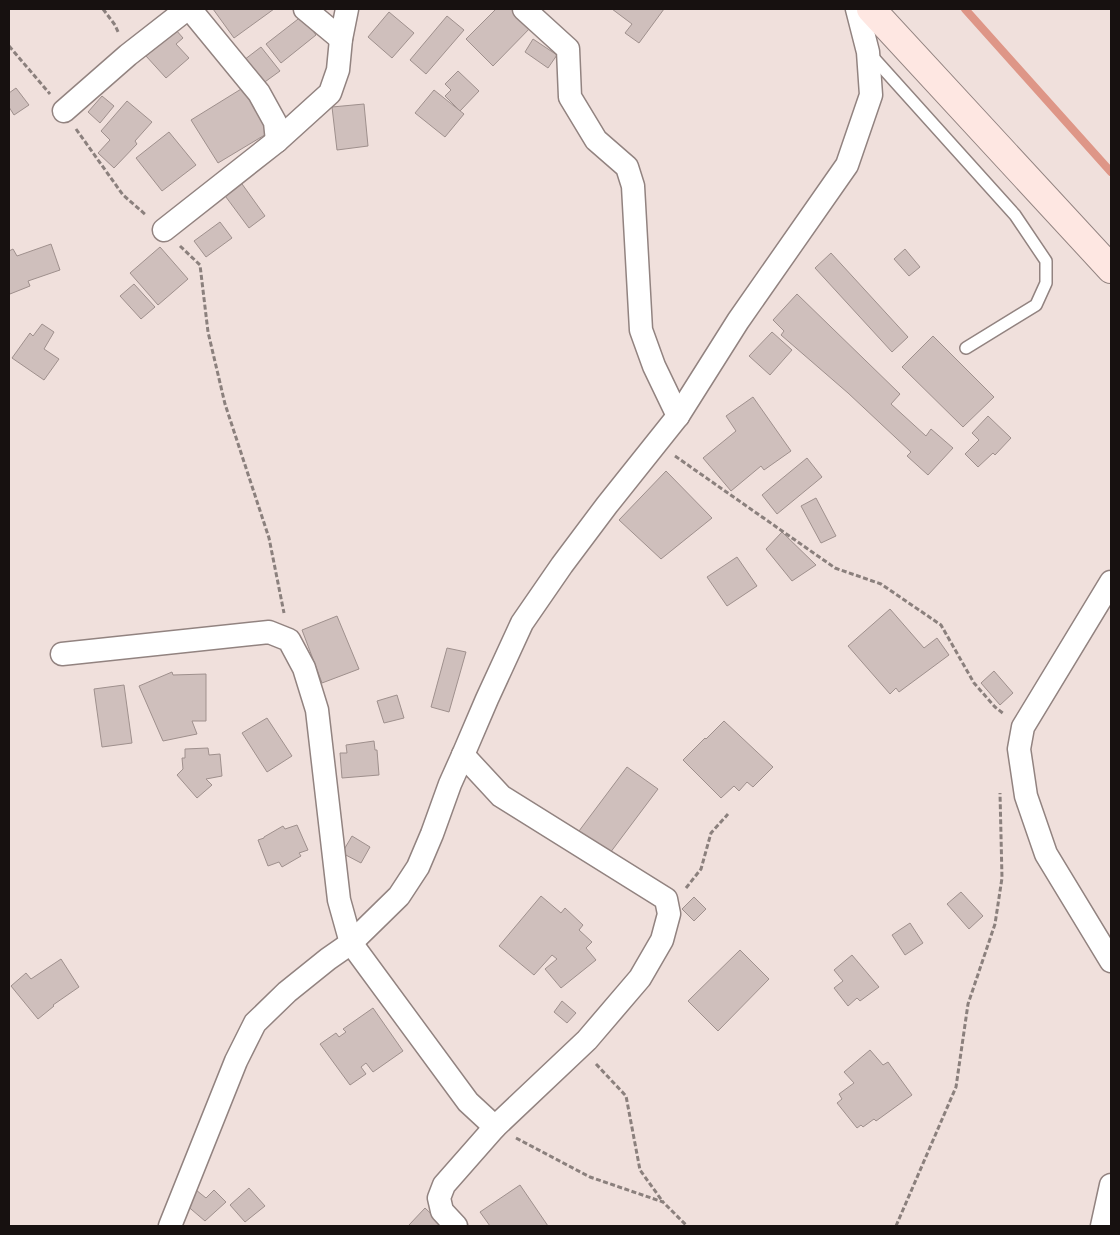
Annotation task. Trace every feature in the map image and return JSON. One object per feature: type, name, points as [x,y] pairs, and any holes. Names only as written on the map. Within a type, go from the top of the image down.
[{"type":"main road","points":[[871,9],[1111,269]]},
{"type":"street","points":[[64,111],[128,55],[189,9],[259,93],[276,122],[278,141]]},
{"type":"street","points":[[304,9],[341,39]]},
{"type":"street","points":[[164,230],[278,141],[330,93],[338,70],[341,39],[347,9]]},
{"type":"street","points":[[524,9],[568,49],[570,97],[596,140],[627,167],[633,186],[641,330],[654,366],[678,416]]},
{"type":"street","points":[[170,1226],[236,1061],[256,1024],[287,992],[351,943],[399,896],[418,867],[486,699],[522,624],[562,565],[607,505],[678,416],[738,320],[847,165],[871,96],[868,52],[857,9]]},
{"type":"street","points":[[1111,582],[1023,728],[1019,749],[1026,796],[1046,854],[1111,961]]},
{"type":"street","points":[[62,654],[269,632],[289,640],[304,668],[317,710],[339,900],[351,943],[468,1102],[495,1127]]},
{"type":"street","points":[[456,1226],[442,1211],[439,1198],[444,1185],[495,1127],[587,1040],[640,978],[662,940],[669,914],[666,899],[501,796],[463,755]]},
{"type":"street","points":[[1102,1226],[1111,1185]]},
{"type":"lane","points":[[868,52],[1015,214],[1046,261],[1046,283],[1036,306],[966,348]]},
{"type":"path","points":[[9,46],[64,111],[124,195],[200,265],[208,332],[224,404],[268,538],[289,640]]},
{"type":"path","points":[[657,443],[835,568],[880,584],[941,625],[974,683],[995,707],[1023,728]]},
{"type":"path","points":[[896,1226],[956,1087],[968,1004],[995,924],[1002,878],[999,786]]},
{"type":"path","points":[[666,899],[687,887],[701,869],[711,834],[728,814]]},
{"type":"path","points":[[587,1040],[596,1066],[626,1096],[640,1170],[663,1202],[687,1226]]},
{"type":"path","points":[[495,1127],[590,1177],[663,1202]]},
{"type":"building","points":[[213,9],[274,9],[234,38]]},
{"type":"building","points":[[496,9],[519,9],[534,24],[493,66],[466,39]]},
{"type":"building","points":[[612,9],[664,9],[639,43],[625,33],[632,24]]},
{"type":"building","points":[[389,12],[414,33],[392,58],[368,37]]},
{"type":"building","points":[[302,16],[316,35],[281,63],[266,44]]},
{"type":"building","points":[[447,16],[464,30],[426,74],[410,60]]},
{"type":"building","points":[[176,30],[183,38],[176,44],[189,58],[166,78],[146,56]]},
{"type":"building","points":[[533,39],[557,55],[548,68],[525,52]]},
{"type":"building","points":[[261,47],[280,71],[262,84],[244,60]]},
{"type":"building","points":[[458,71],[479,91],[460,111],[445,96],[451,90],[445,84]]},
{"type":"building","points":[[246,86],[273,130],[218,163],[191,120]]},
{"type":"building","points":[[16,88],[29,105],[14,115],[9,107],[9,93]]},
{"type":"building","points":[[434,90],[464,114],[445,137],[415,113]]},
{"type":"building","points":[[102,96],[114,106],[100,123],[88,112]]},
{"type":"building","points":[[127,101],[152,122],[135,141],[137,144],[114,168],[98,153],[110,140],[101,131]]},
{"type":"building","points":[[364,104],[368,146],[337,150],[332,107]]},
{"type":"building","points":[[169,132],[196,165],[162,191],[136,158]]},
{"type":"building","points":[[237,177],[265,216],[249,228],[220,189]]},
{"type":"building","points":[[220,222],[232,238],[206,257],[194,241]]},
{"type":"building","points":[[51,244],[60,270],[28,281],[30,286],[10,294],[9,251],[13,249],[17,256]]},
{"type":"building","points":[[160,247],[188,279],[158,305],[130,273]]},
{"type":"building","points":[[905,249],[920,267],[909,276],[894,259]]},
{"type":"building","points":[[831,253],[908,337],[892,352],[815,268]]},
{"type":"building","points":[[134,284],[155,307],[141,319],[120,296]]},
{"type":"building","points":[[797,294],[900,394],[891,404],[926,436],[931,429],[953,448],[928,475],[907,456],[911,452],[848,393],[781,335],[784,331],[773,320]]},
{"type":"building","points":[[42,324],[54,332],[44,349],[59,359],[44,380],[12,358],[30,333],[33,336]]},
{"type":"building","points":[[772,332],[792,350],[770,375],[749,356]]},
{"type":"building","points":[[933,336],[994,397],[963,427],[902,367]]},
{"type":"building","points":[[753,397],[791,451],[764,470],[761,466],[731,491],[703,458],[736,431],[726,416]]},
{"type":"building","points":[[988,416],[1011,438],[995,455],[993,453],[978,467],[965,454],[979,440],[972,433]]},
{"type":"building","points":[[807,458],[822,477],[777,514],[762,495]]},
{"type":"building","points":[[666,471],[712,518],[661,559],[619,520]]},
{"type":"building","points":[[816,498],[836,536],[821,543],[801,506]]},
{"type":"building","points":[[782,532],[816,565],[792,581],[766,549]]},
{"type":"building","points":[[737,557],[757,586],[727,606],[707,577]]},
{"type":"building","points":[[890,609],[924,648],[937,638],[949,655],[899,692],[896,688],[890,694],[848,646]]},
{"type":"building","points":[[337,616],[359,669],[322,683],[302,630]]},
{"type":"building","points":[[447,648],[466,652],[449,712],[431,707]]},
{"type":"building","points":[[994,671],[1013,693],[1000,705],[981,683]]},
{"type":"building","points":[[172,672],[173,675],[206,674],[206,721],[192,721],[197,734],[163,741],[139,686]]},
{"type":"building","points":[[124,685],[132,743],[102,747],[94,689]]},
{"type":"building","points":[[397,695],[404,718],[384,723],[377,701]]},
{"type":"building","points":[[267,718],[292,756],[267,772],[242,733]]},
{"type":"building","points":[[724,721],[773,767],[753,787],[747,782],[739,791],[734,786],[721,798],[683,760]]},
{"type":"building","points":[[374,741],[375,750],[377,750],[379,775],[342,778],[340,753],[347,753],[346,745]]},
{"type":"building","points":[[208,748],[209,755],[220,754],[222,776],[206,779],[212,785],[197,798],[177,775],[183,769],[182,758],[185,758],[185,749]]},
{"type":"building","points":[[627,767],[658,789],[610,853],[579,831]]},
{"type":"building","points":[[297,825],[308,850],[299,853],[301,856],[282,867],[279,862],[268,866],[258,840],[283,826],[285,829]]},
{"type":"building","points":[[352,836],[370,847],[361,863],[342,853]]},
{"type":"building","points":[[961,892],[983,916],[969,929],[947,904]]},
{"type":"building","points":[[541,896],[561,913],[565,908],[583,925],[579,930],[592,942],[586,948],[596,960],[561,988],[545,969],[557,959],[552,955],[534,975],[499,946]]},
{"type":"building","points":[[694,897],[706,909],[694,921],[682,909]]},
{"type":"building","points":[[910,923],[923,943],[905,955],[892,935]]},
{"type":"building","points":[[740,950],[769,979],[718,1031],[688,1001]]},
{"type":"building","points":[[852,955],[879,987],[860,1001],[857,998],[848,1006],[834,988],[843,981],[834,970]]},
{"type":"building","points":[[61,959],[79,987],[53,1005],[38,1019],[11,986],[26,973],[31,979]]},
{"type":"building","points":[[562,1001],[576,1013],[567,1023],[554,1012]]},
{"type":"building","points":[[373,1008],[403,1051],[373,1072],[366,1063],[361,1067],[366,1074],[350,1085],[320,1044],[336,1033],[339,1037],[346,1032],[343,1029]]},
{"type":"building","points":[[870,1050],[883,1065],[888,1062],[912,1095],[876,1121],[874,1119],[863,1127],[861,1125],[857,1128],[837,1103],[842,1099],[839,1094],[854,1083],[844,1072]]},
{"type":"building","points":[[520,1185],[548,1226],[490,1226],[480,1212]]},
{"type":"building","points":[[249,1188],[265,1206],[245,1222],[230,1205]]},
{"type":"building","points":[[196,1190],[206,1198],[214,1190],[226,1202],[205,1221],[185,1204]]},
{"type":"building","points":[[425,1208],[444,1226],[410,1226]]},
{"type":"waterway","points":[[965,9],[1111,172]]}]
